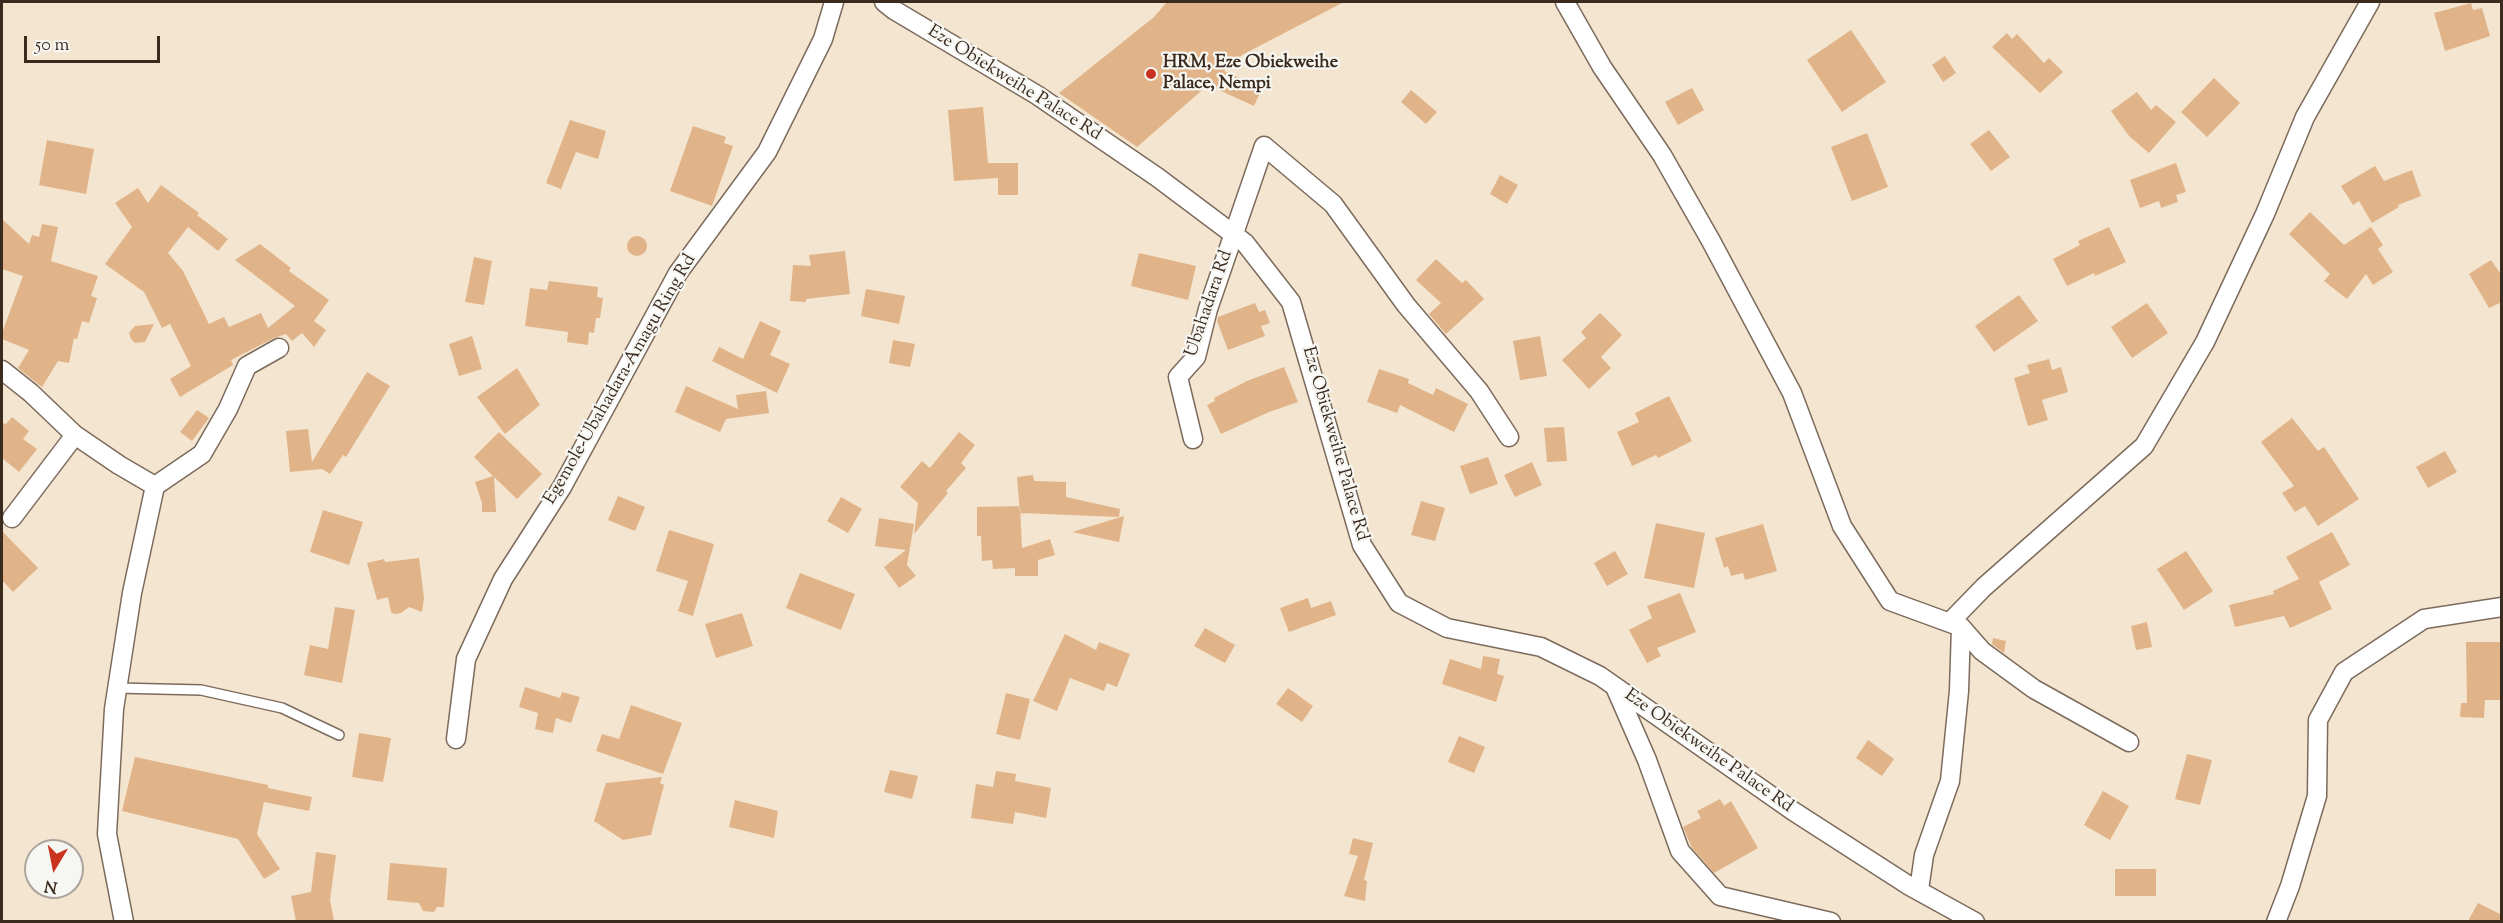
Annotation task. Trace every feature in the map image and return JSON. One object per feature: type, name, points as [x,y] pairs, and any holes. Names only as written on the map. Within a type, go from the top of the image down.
[{"type":"street","name":"Egemole-Ubahadara-Amagu Ring Rd","points":[[456,739],[466,659],[503,579],[562,487],[678,273],[767,152],[823,39],[834,2]]},
{"type":"street","points":[[1565,2],[1602,67],[1662,155],[1722,261],[1792,393],[1842,526],[1890,601],[1956,624],[1982,651],[2034,689],[2129,742]]},
{"type":"street","points":[[1919,890],[1924,855],[1950,781],[1959,691],[1956,624],[1984,587],[2144,446],[2205,342],[2265,214],[2305,117],[2370,2]]},
{"type":"street","name":"Eze Obiekweihe Palace Rd","points":[[887,3],[1037,95],[1157,177],[1245,243],[1291,302],[1362,545],[1399,603],[1447,628],[1541,647],[1600,676],[1792,811],[1919,890],[1975,921]]},
{"type":"street","points":[[1235,235],[1264,146],[1333,204],[1406,305],[1479,391],[1509,437]]},
{"type":"street","name":"Ubahadara Rd","points":[[1193,439],[1178,377],[1196,357],[1208,309],[1235,235]]},
{"type":"street","points":[[124,921],[106,834],[114,709],[132,593],[155,486],[202,454],[228,409],[247,366],[279,348]]},
{"type":"street","points":[[2,370],[31,393],[75,435],[155,486]]},
{"type":"street","points":[[12,518],[75,435]]},
{"type":"street","points":[[2276,921],[2290,886],[2317,796],[2318,720],[2344,672],[2424,619],[2502,607]]},
{"type":"street","points":[[1614,686],[1647,760],[1680,850],[1720,896],[1831,921]]},
{"type":"lane","points":[[117,688],[201,690],[282,708],[339,735]]},
{"type":"building","name":"HRM, Eze Obiekweihe Palace, Nempi","points":[[1167,2],[1344,2],[1242,55],[1224,71],[1262,88],[1254,106],[1208,85],[1137,147],[1059,93],[1154,17]]},
{"type":"building","points":[[2471,3],[2473,10],[2482,8],[2490,36],[2445,51],[2434,13]]},
{"type":"building","points":[[1851,30],[1886,82],[1842,112],[1807,60]]},
{"type":"building","points":[[2007,33],[2012,39],[2017,34],[2044,63],[2049,58],[2063,72],[2040,93],[1992,47]]},
{"type":"building","points":[[1945,56],[1956,73],[1943,82],[1932,65]]},
{"type":"building","points":[[2214,78],[2240,103],[2207,137],[2181,112]]},
{"type":"building","points":[[1692,88],[1704,110],[1678,125],[1665,102]]},
{"type":"building","points":[[1411,90],[1437,112],[1426,124],[1401,102]]},
{"type":"building","points":[[2137,92],[2151,110],[2156,105],[2176,122],[2149,153],[2129,136],[2111,111]]},
{"type":"building","points":[[983,107],[988,163],[1018,163],[1018,195],[998,195],[998,178],[954,181],[948,110]]},
{"type":"building","points":[[570,120],[606,131],[598,159],[576,152],[561,189],[546,183]]},
{"type":"building","points":[[693,126],[726,137],[724,143],[733,146],[712,206],[670,191]]},
{"type":"building","points":[[1989,130],[2010,157],[1991,171],[1970,144]]},
{"type":"building","points":[[1867,133],[1888,187],[1852,201],[1831,147]]},
{"type":"building","points":[[47,140],[94,149],[86,194],[39,185]]},
{"type":"building","points":[[2176,163],[2186,192],[2176,195],[2178,202],[2161,208],[2159,201],[2140,208],[2130,180]]},
{"type":"building","points":[[2375,166],[2384,181],[2412,170],[2421,196],[2398,205],[2399,207],[2372,223],[2359,201],[2353,205],[2341,186]]},
{"type":"building","points":[[1500,175],[1518,185],[1507,204],[1490,194]]},
{"type":"building","points":[[161,185],[199,213],[197,215],[228,239],[218,251],[188,227],[168,253],[183,271],[209,324],[224,317],[229,327],[261,313],[268,328],[295,306],[235,260],[260,244],[291,268],[289,271],[329,300],[314,321],[326,330],[314,347],[302,333],[292,341],[286,334],[274,338],[231,360],[233,365],[180,397],[170,379],[191,366],[170,324],[162,328],[144,292],[105,264],[132,227],[115,203],[138,188],[148,203]]},
{"type":"building","points":[[2310,212],[2344,245],[2371,227],[2383,245],[2378,249],[2393,272],[2373,285],[2366,274],[2347,299],[2324,281],[2330,274],[2289,234]]},
{"type":"building","points":[[2,219],[29,244],[32,235],[39,237],[42,224],[58,227],[51,261],[98,276],[91,296],[97,298],[89,323],[82,321],[77,339],[74,338],[69,363],[58,361],[42,387],[18,368],[29,350],[2,339],[2,333],[23,276],[2,269]]},
{"type":"building","points":[[2109,227],[2126,262],[2095,276],[2094,273],[2067,286],[2053,259],[2080,245],[2078,241]]},
{"type":"building","points":[[637,236],[644,239],[647,246],[644,253],[637,256],[630,253],[627,246],[630,239]]},
{"type":"building","points":[[845,251],[850,294],[806,299],[806,302],[790,301],[793,265],[811,266],[809,255]]},
{"type":"building","points":[[1139,253],[1196,266],[1188,300],[1131,286]]},
{"type":"building","points":[[474,257],[492,261],[484,305],[465,302]]},
{"type":"building","points":[[1436,259],[1462,283],[1466,280],[1484,299],[1446,334],[1429,314],[1441,303],[1416,280]]},
{"type":"building","points":[[2491,260],[2502,276],[2502,302],[2489,308],[2469,274]]},
{"type":"building","points":[[549,281],[598,287],[597,297],[603,298],[600,318],[596,318],[594,333],[589,332],[588,345],[567,342],[568,332],[525,326],[530,288],[547,290]]},
{"type":"building","points":[[866,289],[905,296],[899,324],[861,316]]},
{"type":"building","points":[[2019,295],[2038,321],[1994,352],[1975,326]]},
{"type":"building","points":[[1255,303],[1259,312],[1265,310],[1270,323],[1261,326],[1265,336],[1228,350],[1217,321],[1218,317]]},
{"type":"building","points":[[2147,303],[2168,333],[2132,358],[2111,327]]},
{"type":"building","points":[[1600,313],[1622,335],[1601,357],[1611,368],[1589,389],[1562,360],[1586,338],[1581,332]]},
{"type":"building","points":[[760,321],[781,331],[770,355],[790,364],[777,393],[712,361],[719,347],[743,359]]},
{"type":"building","points":[[154,324],[145,342],[135,343],[131,339],[129,333],[135,326]]},
{"type":"building","points":[[472,336],[482,369],[459,376],[449,344]]},
{"type":"building","points":[[1540,336],[1547,376],[1520,380],[1513,341]]},
{"type":"building","points":[[893,340],[915,344],[910,367],[889,363]]},
{"type":"building","points":[[2049,359],[2052,370],[2061,367],[2068,392],[2042,400],[2048,420],[2028,426],[2014,378],[2030,373],[2027,365]]},
{"type":"building","points":[[1284,367],[1298,402],[1269,412],[1221,434],[1207,405],[1215,401],[1214,398],[1247,381]]},
{"type":"building","points":[[517,368],[540,405],[505,434],[477,397]]},
{"type":"building","points":[[1379,369],[1409,379],[1408,383],[1433,395],[1436,388],[1468,404],[1454,432],[1400,405],[1397,413],[1367,402]]},
{"type":"building","points":[[367,372],[390,386],[346,457],[343,455],[330,474],[322,469],[290,472],[286,431],[308,429],[312,462]]},
{"type":"building","points":[[686,386],[738,409],[736,395],[766,391],[769,413],[726,419],[720,432],[675,412]]},
{"type":"building","points":[[1669,396],[1692,441],[1658,458],[1656,455],[1632,466],[1617,432],[1639,422],[1635,413]]},
{"type":"building","points":[[197,410],[209,418],[192,441],[180,432]]},
{"type":"building","points":[[12,417],[29,431],[23,439],[37,449],[19,472],[2,458],[2,423],[6,424]]},
{"type":"building","points":[[2292,418],[2318,451],[2324,447],[2359,499],[2318,526],[2305,506],[2295,512],[2282,493],[2294,486],[2261,442]]},
{"type":"building","points":[[1564,427],[1567,461],[1547,462],[1544,428]]},
{"type":"building","points":[[499,432],[542,474],[517,499],[494,477],[496,512],[482,512],[482,503],[475,482],[493,476],[474,457]]},
{"type":"building","points":[[959,432],[975,445],[961,463],[966,468],[914,534],[918,503],[900,487],[922,461],[930,468]]},
{"type":"building","points":[[2445,451],[2457,472],[2428,488],[2416,467]]},
{"type":"building","points":[[1488,457],[1498,484],[1470,494],[1460,466]]},
{"type":"building","points":[[1532,462],[1542,485],[1515,497],[1504,475]]},
{"type":"building","points":[[1033,475],[1034,481],[1066,482],[1066,497],[1120,509],[1119,517],[1020,513],[1017,477]]},
{"type":"building","points":[[618,496],[645,507],[635,531],[608,520]]},
{"type":"building","points":[[841,497],[862,509],[848,533],[827,521]]},
{"type":"building","points":[[1421,501],[1445,508],[1435,541],[1411,535]]},
{"type":"building","points":[[1020,506],[1022,548],[1050,539],[1055,555],[1038,560],[1038,576],[1015,576],[1015,568],[993,569],[992,560],[982,561],[981,536],[977,536],[977,507]]},
{"type":"building","points":[[323,510],[363,522],[349,565],[310,552]]},
{"type":"building","points":[[1124,516],[1119,542],[1072,532]]},
{"type":"building","points":[[879,518],[914,524],[907,565],[916,576],[899,588],[884,567],[906,550],[875,546]]},
{"type":"building","points":[[1656,523],[1705,533],[1694,588],[1644,578]]},
{"type":"building","points":[[1763,524],[1777,571],[1745,580],[1743,573],[1731,576],[1728,566],[1724,568],[1715,538]]},
{"type":"building","points":[[669,530],[714,544],[693,616],[678,611],[688,581],[656,571]]},
{"type":"building","points":[[2,531],[38,568],[13,592],[2,580]]},
{"type":"building","points":[[2332,532],[2350,565],[2319,582],[2332,609],[2290,628],[2284,616],[2235,627],[2229,605],[2274,594],[2273,591],[2299,579],[2286,557]]},
{"type":"building","points":[[1615,551],[1628,574],[1607,586],[1594,563]]},
{"type":"building","points":[[2186,551],[2213,591],[2184,610],[2157,569]]},
{"type":"building","points":[[419,558],[424,598],[422,612],[409,607],[401,613],[394,614],[391,612],[388,597],[377,600],[367,563],[384,559],[385,562]]},
{"type":"building","points":[[800,573],[855,594],[841,630],[786,608]]},
{"type":"building","points":[[1680,593],[1696,632],[1657,648],[1661,656],[1647,663],[1629,630],[1652,618],[1647,606]]},
{"type":"building","points":[[1308,598],[1311,608],[1331,601],[1336,615],[1289,632],[1280,608]]},
{"type":"building","points":[[335,607],[355,610],[342,683],[304,675],[310,645],[328,649]]},
{"type":"building","points":[[742,613],[753,646],[716,658],[705,624]]},
{"type":"building","points":[[2147,622],[2152,647],[2136,650],[2131,626]]},
{"type":"building","points":[[1205,628],[1235,645],[1225,663],[1194,646]]},
{"type":"building","points":[[1065,634],[1096,650],[1099,642],[1130,654],[1117,687],[1107,683],[1104,691],[1070,678],[1057,711],[1033,701]]},
{"type":"building","points":[[1993,638],[2006,641],[2004,653],[1992,644]]},
{"type":"building","points":[[2466,642],[2502,642],[2502,700],[2485,700],[2484,718],[2460,717],[2461,703],[2467,703]]},
{"type":"building","points":[[1483,656],[1500,659],[1497,674],[1504,676],[1496,702],[1442,684],[1450,659],[1481,669]]},
{"type":"building","points":[[525,687],[560,698],[562,692],[580,697],[571,723],[556,718],[553,733],[535,729],[538,713],[519,707]]},
{"type":"building","points":[[1288,688],[1313,706],[1302,722],[1276,704]]},
{"type":"building","points":[[1006,693],[1030,699],[1020,740],[996,734]]},
{"type":"building","points":[[631,705],[682,723],[663,774],[596,751],[602,734],[619,739]]},
{"type":"building","points":[[359,733],[391,738],[383,782],[352,777]]},
{"type":"building","points":[[1459,736],[1485,747],[1474,773],[1448,762]]},
{"type":"building","points":[[1868,740],[1894,759],[1882,776],[1856,758]]},
{"type":"building","points":[[2187,754],[2212,760],[2200,805],[2175,799]]},
{"type":"building","points":[[135,757],[268,785],[268,788],[312,797],[309,811],[264,802],[257,834],[280,869],[264,879],[238,839],[122,811]]},
{"type":"building","points":[[890,770],[918,776],[912,799],[884,792]]},
{"type":"building","points":[[996,771],[1016,774],[1015,781],[1051,788],[1046,818],[1015,812],[1013,824],[971,818],[976,784],[993,787]]},
{"type":"building","points":[[662,777],[660,783],[664,785],[651,835],[623,840],[594,821],[606,783]]},
{"type":"building","points":[[2103,791],[2129,806],[2110,840],[2084,825]]},
{"type":"building","points":[[1720,799],[1724,806],[1731,801],[1758,848],[1714,873],[1692,848],[1683,827],[1701,818],[1697,811]]},
{"type":"building","points":[[735,800],[778,811],[774,838],[729,827]]},
{"type":"building","points":[[1353,838],[1373,843],[1364,880],[1367,881],[1365,901],[1344,896],[1358,856],[1349,854]]},
{"type":"building","points":[[316,852],[336,855],[330,900],[334,921],[296,921],[291,896],[311,892]]},
{"type":"building","points":[[390,863],[447,868],[444,907],[437,907],[434,912],[423,911],[419,903],[387,900]]},
{"type":"building","points":[[2115,869],[2156,869],[2156,896],[2115,896]]},
{"type":"building","points":[[2478,903],[2502,915],[2502,921],[2468,921]]},
{"type":"place","name":"HRM, Eze Obiekweihe Palace, Nempi","points":[[1151,74]]}]
